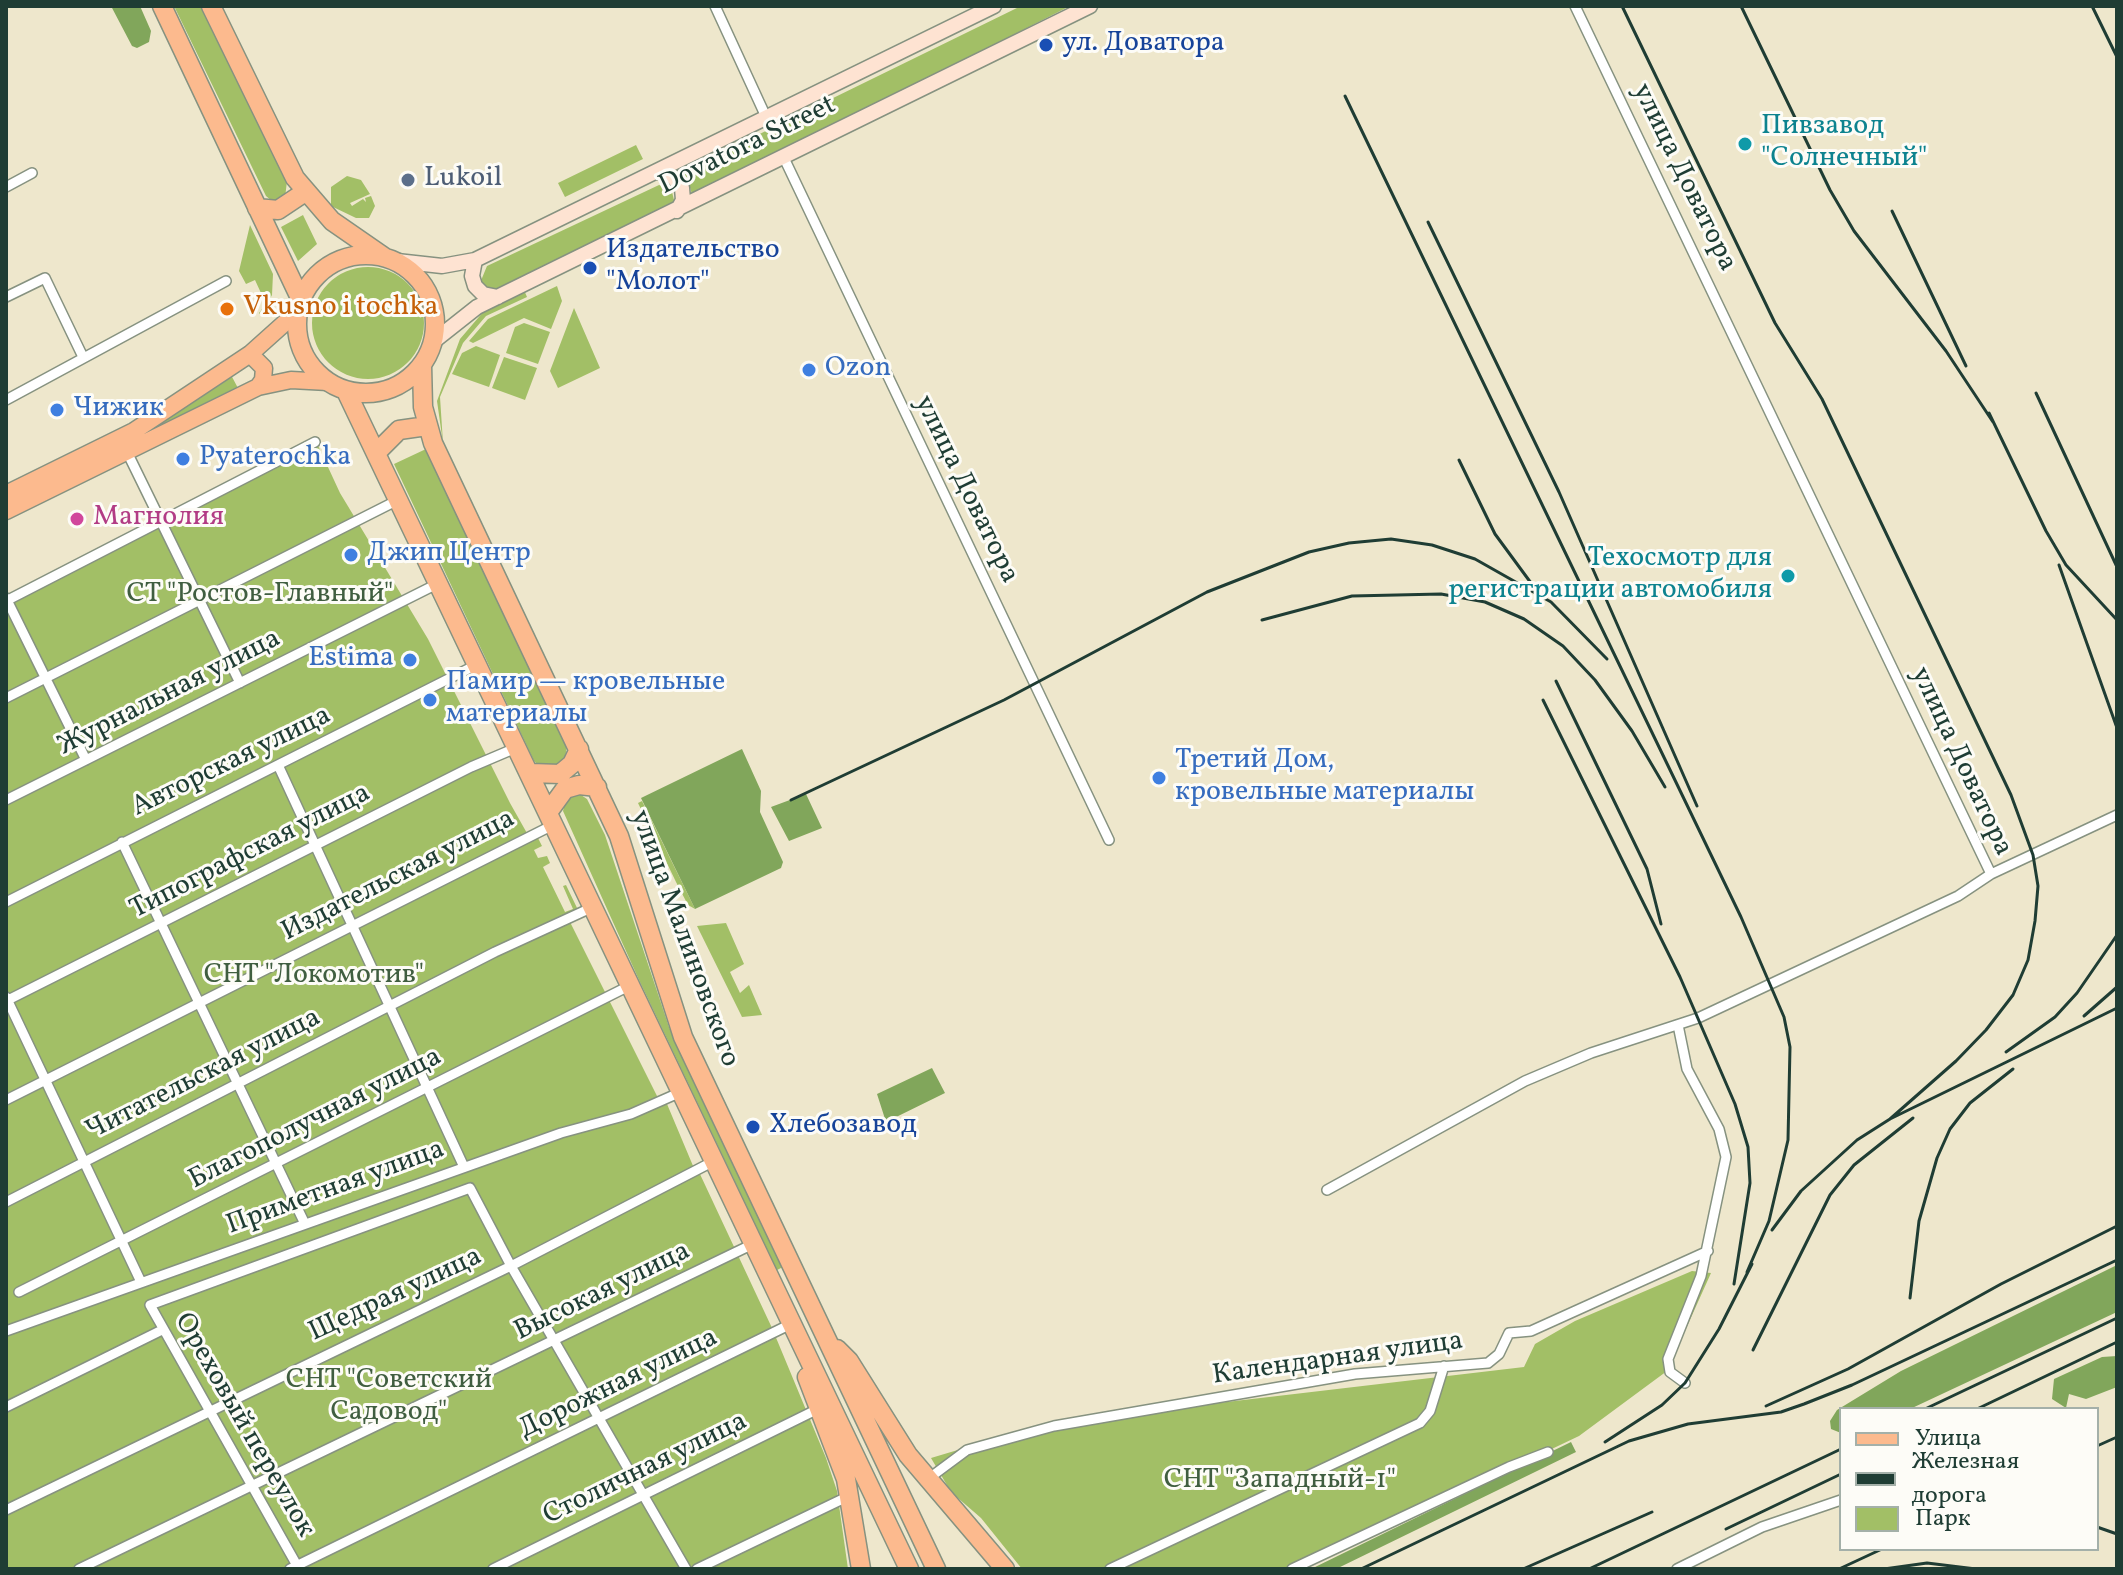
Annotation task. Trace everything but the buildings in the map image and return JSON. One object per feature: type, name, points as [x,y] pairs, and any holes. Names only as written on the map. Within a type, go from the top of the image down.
[{"type":"highway","points":[[162,6],[299,305]]},
{"type":"highway","points":[[211,6],[305,192],[332,221],[416,275],[430,295],[436,323],[434,341],[422,365],[413,375],[388,390],[374,393],[346,391],[328,382],[303,353],[296,326],[299,305],[309,284],[327,266],[354,255],[390,259]]},
{"type":"highway","points":[[257,208],[278,210],[305,192]]},
{"type":"highway","name":"улица Малиновского","points":[[422,365],[427,426],[597,787],[627,858],[667,995],[683,1037],[936,1569]]},
{"type":"highway","name":"улица Малиновского","points":[[346,391],[909,1569]]},
{"type":"highway","points":[[376,453],[399,430],[427,426]]},
{"type":"highway","points":[[531,773],[560,774],[572,764],[579,749]]},
{"type":"highway","points":[[552,818],[565,789],[573,785],[597,787]]},
{"type":"highway","points":[[824,1336],[849,1361],[892,1433],[928,1480],[1005,1569]]},
{"type":"highway","points":[[804,1347],[807,1375],[850,1496],[861,1569]]},
{"type":"main road","points":[[6,494],[134,431],[250,354],[299,305]]},
{"type":"main road","points":[[250,354],[264,368],[263,380],[258,387]]},
{"type":"main road","points":[[6,511],[258,387],[291,380],[328,382]]},
{"type":"street","points":[[715,6],[767,119]]},
{"type":"street","name":"Dovatora Street","points":[[390,259],[442,266],[475,260],[994,6]]},
{"type":"street","name":"Dovatora Street","points":[[434,341],[461,317],[498,297],[1090,6]]},
{"type":"street","name":"улица Доватора","points":[[1327,1190],[1525,1081],[1591,1053],[1678,1025],[1958,896],[1991,874],[1575,6]]},
{"type":"street","name":"улица Доватора","points":[[784,158],[1109,840]]},
{"type":"street","points":[[659,172],[673,177],[682,188],[683,200],[677,211]]},
{"type":"street","points":[[6,187],[32,173]]},
{"type":"street","points":[[475,260],[472,276],[475,286],[483,294],[498,297]]},
{"type":"street","points":[[6,297],[45,278],[83,357]]},
{"type":"street","points":[[6,400],[226,281]]},
{"type":"street","points":[[86,760],[6,600],[315,442]]},
{"type":"street","points":[[127,452],[240,683]]},
{"type":"street","points":[[6,698],[398,500]]},
{"type":"street","name":"Журнальная улица","points":[[6,800],[439,583]]},
{"type":"street","name":"Авторская улица","points":[[6,902],[478,664]]},
{"type":"street","name":"Типографская улица","points":[[7,999],[518,747]]},
{"type":"street","points":[[278,765],[464,1167]]},
{"type":"street","points":[[1991,874],[2117,815]]},
{"type":"street","name":"Издательская улица","points":[[6,1100],[353,924],[552,818]]},
{"type":"street","points":[[122,842],[305,1224]]},
{"type":"street","name":"Читательская улица","points":[[6,1202],[237,1083],[594,906]]},
{"type":"street","name":"Благополучная улица","points":[[19,1292],[631,985]]},
{"type":"street","points":[[7,999],[141,1282]]},
{"type":"street","points":[[1678,1025],[1687,1069],[1719,1129],[1726,1157],[1708,1251],[1668,1359],[1670,1372],[1685,1383]]},
{"type":"street","name":"Приметная улица","points":[[6,1331],[561,1133],[631,1114],[682,1092]]},
{"type":"street","name":"Щедрая улица","points":[[6,1510],[208,1409],[511,1266],[716,1160]]},
{"type":"street","name":"Ореховый переулок","points":[[296,1568],[150,1305],[470,1188],[511,1266]]},
{"type":"street","name":"Высокая улица","points":[[79,1569],[755,1243]]},
{"type":"street","name":"Календарная улица","points":[[928,1480],[967,1450],[1054,1426],[1355,1374],[1495,1360],[1509,1333],[1531,1331],[1708,1251]]},
{"type":"street","points":[[511,1266],[686,1569]]},
{"type":"street","name":"Дорожная улица","points":[[296,1568],[793,1323]]},
{"type":"street","points":[[6,1407],[162,1330]]},
{"type":"street","points":[[1110,1569],[1420,1423],[1430,1411],[1444,1366]]},
{"type":"street","name":"Столичная улица","points":[[493,1569],[818,1409]]},
{"type":"street","points":[[1292,1569],[1509,1467],[1548,1452]]},
{"type":"street","points":[[697,1569],[850,1496]]},
{"type":"street","points":[[1677,1569],[1762,1527],[1839,1501]]},
{"type":"green space","points":[[111,6],[140,6],[151,31],[149,42],[137,48],[132,46]]},
{"type":"green space","points":[[174,6],[204,6],[287,181],[285,198],[273,202],[266,196]]},
{"type":"green space","points":[[1021,6],[1070,6],[693,198],[689,184],[680,173]]},
{"type":"green space","points":[[636,145],[643,159],[565,197],[558,183]]},
{"type":"green space","points":[[347,176],[361,180],[370,194],[350,203],[352,206],[363,199],[366,202],[365,198],[371,196],[375,206],[369,218],[356,218],[331,206],[331,187]]},
{"type":"green space","points":[[659,185],[671,188],[675,204],[496,292],[488,291],[480,283],[487,266]]},
{"type":"green space","points":[[303,215],[317,244],[298,261],[281,227]]},
{"type":"green space","points":[[250,225],[273,274],[272,295],[261,315],[259,313],[266,304],[255,280],[246,284],[239,271]]},
{"type":"green space","points":[[368,267],[390,271],[408,283],[420,301],[424,323],[420,345],[408,363],[390,375],[368,379],[346,375],[328,363],[316,345],[312,323],[316,301],[328,283],[346,271]]},
{"type":"green space","points":[[557,286],[562,301],[551,329],[524,318],[473,343],[469,341],[488,319]]},
{"type":"green space","points":[[524,290],[527,297],[486,316],[463,343],[440,397],[443,443],[437,401],[460,339],[484,311]]},
{"type":"green space","points":[[574,308],[600,368],[558,388],[550,371]]},
{"type":"green space","points":[[524,323],[550,332],[538,364],[506,353],[515,327]]},
{"type":"green space","points":[[476,346],[500,355],[489,387],[452,374],[462,353]]},
{"type":"green space","points":[[504,357],[537,368],[525,400],[492,388]]},
{"type":"green space","points":[[231,375],[239,390],[139,438],[138,435]]},
{"type":"green space","points":[[315,439],[340,493],[428,639],[510,803],[528,835],[537,836],[542,846],[534,850],[538,858],[547,856],[550,863],[543,867],[565,912],[573,909],[563,886],[566,885],[578,910],[567,916],[662,1106],[667,1104],[696,1173],[699,1172],[772,1328],[826,1458],[837,1491],[848,1569],[6,1569],[6,598]]},
{"type":"green space","points":[[426,449],[567,745],[565,759],[559,765],[538,765],[534,761],[394,464]]},
{"type":"green space","points":[[742,749],[761,791],[760,812],[783,862],[781,868],[695,909],[641,798]]},
{"type":"green space","points":[[578,793],[587,799],[605,835],[669,1027],[783,1267],[777,1270],[639,980],[563,811],[567,796]]},
{"type":"green space","points":[[806,794],[822,828],[789,841],[771,807]]},
{"type":"green space","points":[[642,801],[695,909],[688,905],[676,882],[638,803]]},
{"type":"green space","points":[[726,923],[744,964],[730,972],[740,993],[749,985],[762,1015],[742,1017],[697,926]]},
{"type":"green space","points":[[932,1068],[945,1093],[886,1122],[877,1094]]},
{"type":"green space","points":[[2117,1265],[2117,1312],[1914,1407],[1842,1407],[1901,1371]]},
{"type":"green space","name":"СНТ \"Западный-1\"","points":[[1692,1271],[1711,1273],[1667,1371],[1579,1436],[1300,1569],[1022,1569],[981,1518],[951,1492],[931,1458],[1048,1423],[1524,1367],[1535,1344],[1575,1321]]},
{"type":"green space","points":[[2117,1356],[2117,1387],[2086,1399],[2069,1394],[2066,1407],[2052,1399],[2054,1379],[2102,1357]]},
{"type":"green space","points":[[1837,1410],[1839,1432],[1831,1429],[1830,1421]]},
{"type":"green space","points":[[1571,1442],[1576,1452],[1336,1569],[1311,1569]]},
{"type":"railway","points":[[1622,6],[1775,323],[1822,399],[2011,795],[2033,855],[2038,886],[2035,921],[2028,960],[2013,995],[1986,1030],[1956,1061],[1890,1119]]},
{"type":"railway","points":[[1741,6],[1830,190],[1854,231],[1946,351],[1993,422]]},
{"type":"railway","points":[[2092,6],[2117,57]]},
{"type":"railway","points":[[1345,96],[1741,917],[1784,1017],[1790,1047],[1788,1140],[1769,1221],[1747,1272]]},
{"type":"railway","points":[[1892,211],[1966,366]]},
{"type":"railway","points":[[1428,222],[1559,492],[1697,806]]},
{"type":"railway","points":[[2036,393],[2117,567]]},
{"type":"railway","points":[[1989,413],[2046,531],[2066,565],[2117,620]]},
{"type":"railway","points":[[1459,460],[1495,534],[1531,583]]},
{"type":"railway","points":[[791,800],[1004,700],[1207,592],[1309,552],[1349,543],[1391,539],[1432,545],[1475,559],[1551,602],[1607,659]]},
{"type":"railway","points":[[2059,565],[2117,728]]},
{"type":"railway","points":[[1262,620],[1352,596],[1441,594],[1485,602],[1524,619],[1563,646],[1595,680],[1632,731],[1665,787]]},
{"type":"railway","points":[[1556,681],[1647,869],[1661,924]]},
{"type":"railway","points":[[1543,700],[1680,977],[1735,1104],[1748,1147],[1750,1183],[1734,1284]]},
{"type":"railway","points":[[2006,1052],[2055,1017],[2077,993],[2117,935]]},
{"type":"railway","points":[[2084,1016],[2117,987]]},
{"type":"railway","points":[[1772,1230],[1801,1191],[1857,1140],[1890,1119],[2117,1008]]},
{"type":"railway","points":[[1910,1298],[1919,1221],[1937,1158],[1950,1129],[1970,1103],[2013,1069]]},
{"type":"railway","points":[[1753,1350],[1830,1195],[1854,1165],[1913,1118]]},
{"type":"railway","points":[[1766,1406],[1848,1369],[2001,1284],[2117,1226]]},
{"type":"railway","points":[[1361,1569],[1629,1441],[1688,1424],[1781,1412],[1804,1404],[1852,1385],[2117,1260]]},
{"type":"railway","points":[[1605,1442],[1662,1405],[1685,1383],[1719,1329],[1752,1264]]},
{"type":"railway","points":[[1929,1407],[2117,1318]]},
{"type":"railway","points":[[1981,1407],[2117,1342]]},
{"type":"railway","points":[[2099,1445],[2117,1437]]},
{"type":"railway","points":[[1589,1569],[1839,1450]]},
{"type":"railway","points":[[1726,1529],[1839,1475]]},
{"type":"railway","points":[[1523,1569],[1652,1512]]},
{"type":"railway","points":[[2099,1528],[2117,1534]]},
{"type":"railway","points":[[1839,1569],[1878,1551]]},
{"type":"railway","points":[[1884,1569],[1927,1563],[1976,1569]]},
{"type":"place","name":"ул. Доватора","points":[[1046,45]]},
{"type":"place","name":"Пивзавод \"Солнечный\"","points":[[1745,144]]},
{"type":"place","name":"Lukoil","points":[[408,180]]},
{"type":"place","name":"Издательство \"Молот\"","points":[[590,268]]},
{"type":"place","name":"Vkusno i tochka","points":[[227,309]]},
{"type":"place","name":"Ozon","points":[[809,370]]},
{"type":"place","name":"Чижик","points":[[57,410]]},
{"type":"place","name":"Pyaterochka","points":[[183,459]]},
{"type":"place","name":"Магнолия","points":[[77,519]]},
{"type":"place","name":"Джип Центр","points":[[351,555]]},
{"type":"place","name":"Техосмотр для регистрации автомобиля","points":[[1788,576]]},
{"type":"place","name":"Estima","points":[[410,660]]},
{"type":"place","name":"Памир — кровельные материалы","points":[[430,700]]},
{"type":"place","name":"Третий Дом, кровельные материалы","points":[[1159,778]]},
{"type":"place","name":"Хлебозавод","points":[[753,1127]]},
{"type":"park label","name":"СТ \"Ростов-Главный\"","points":[[260,596]]},
{"type":"park label","name":"СНТ \"Локомотив\"","points":[[314,977]]},
{"type":"park label","name":"СНТ \"Советский Садовод\"","points":[[389,1398]]}]
